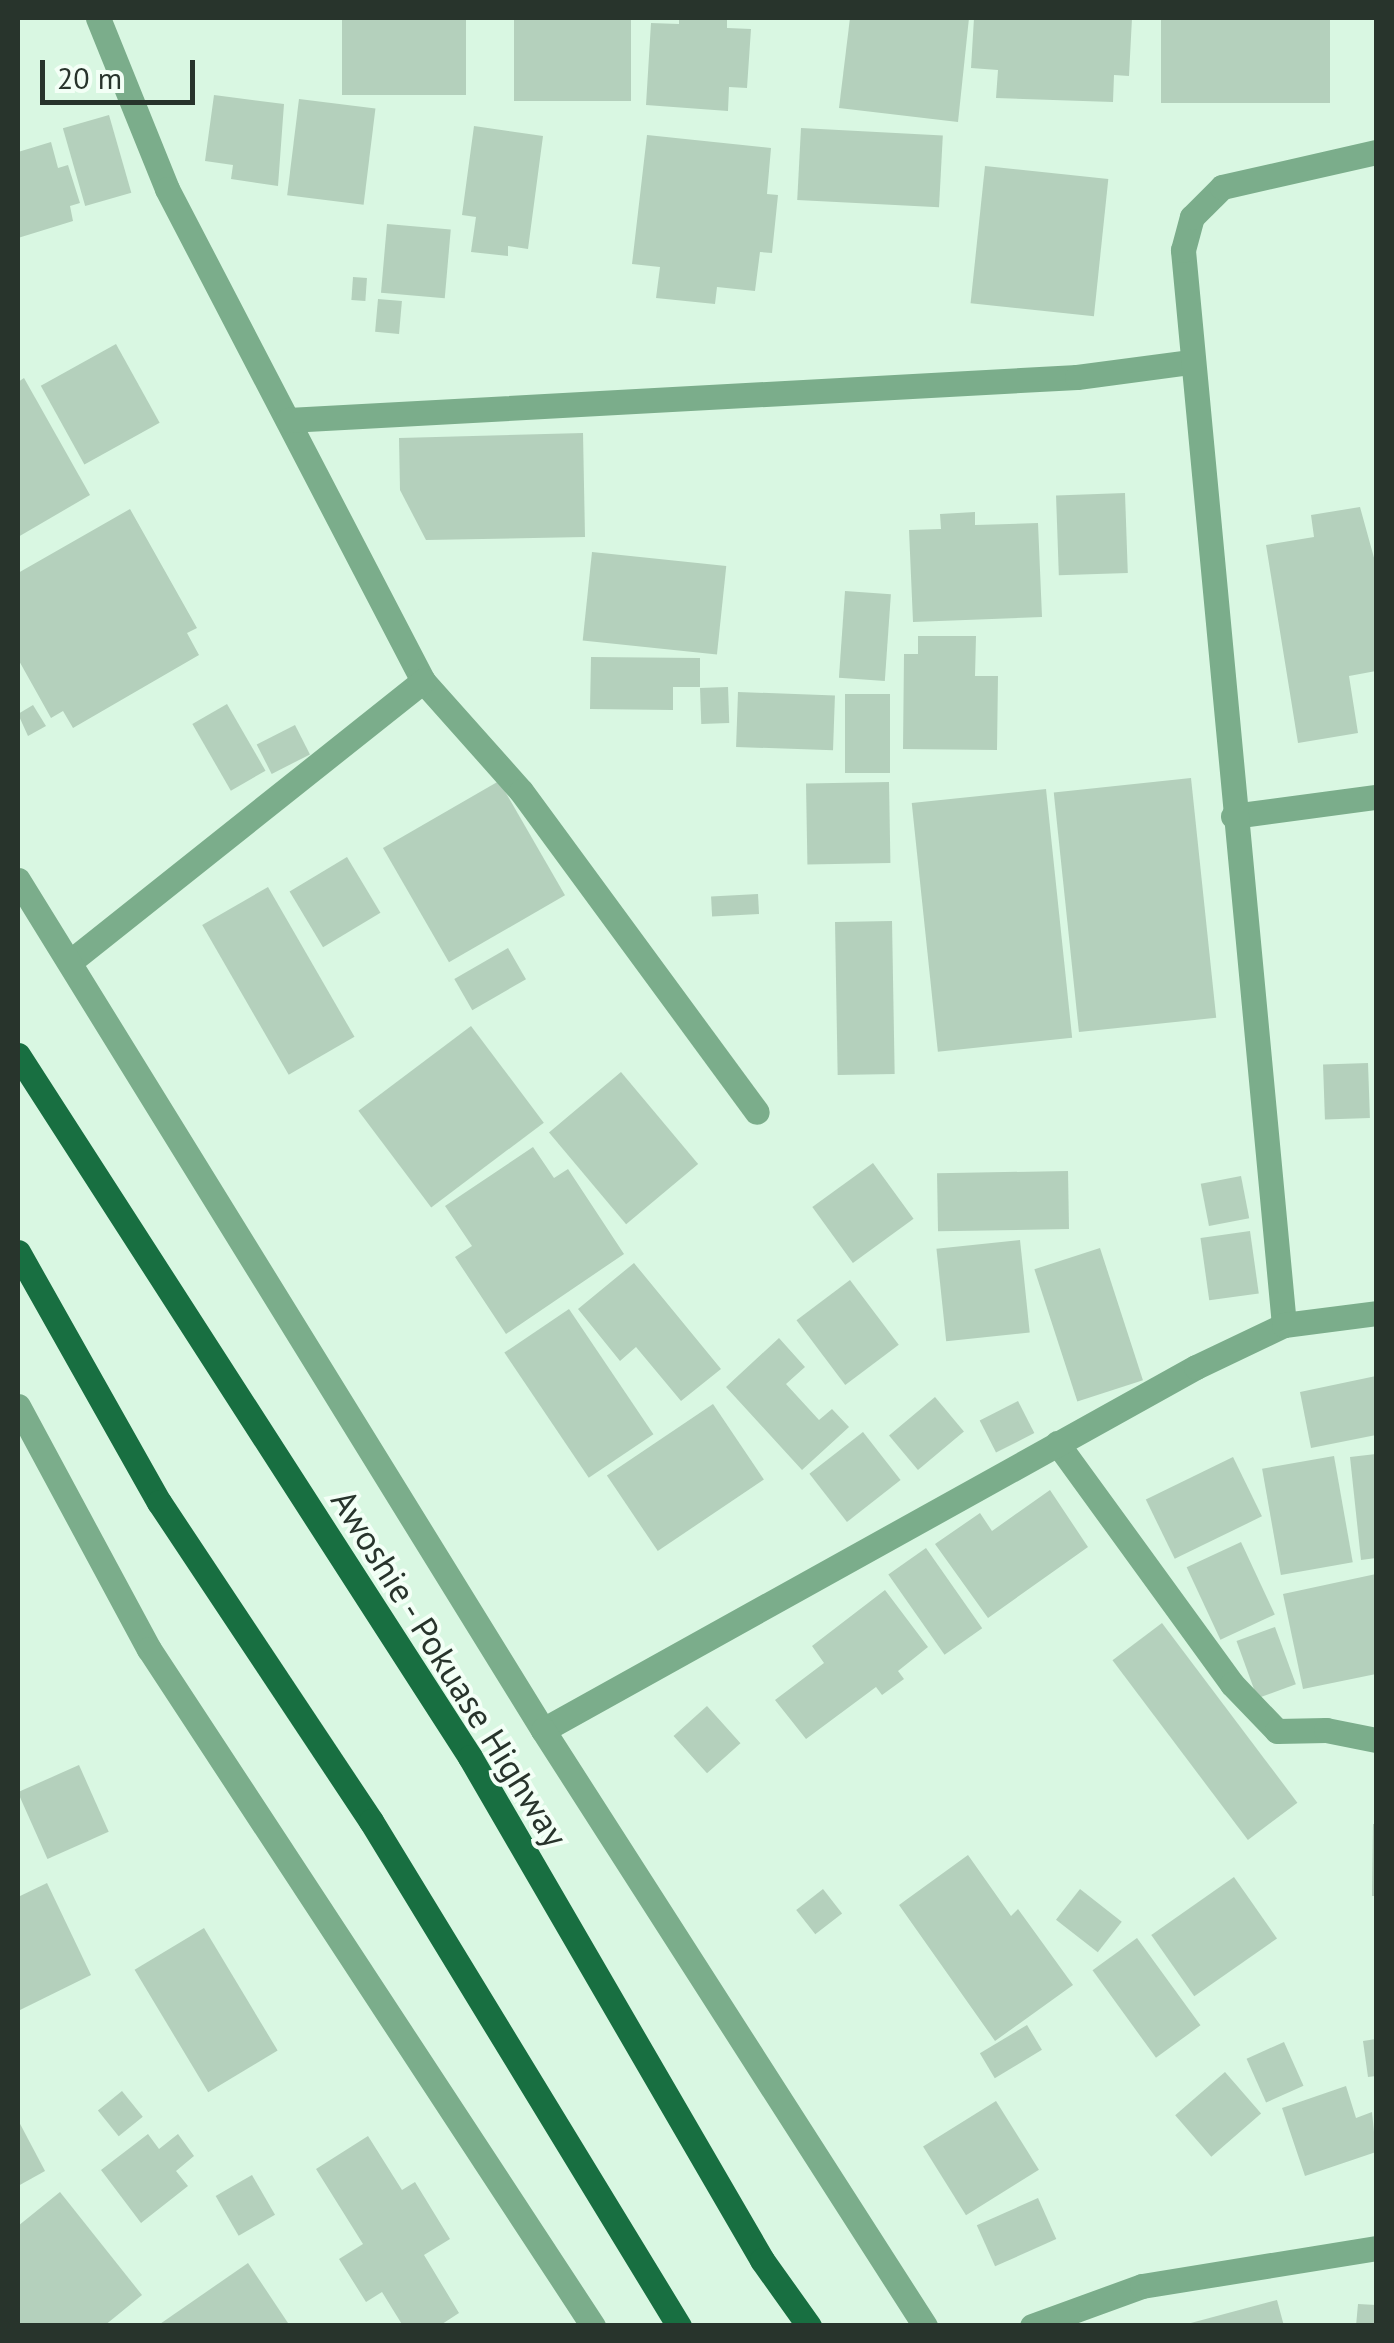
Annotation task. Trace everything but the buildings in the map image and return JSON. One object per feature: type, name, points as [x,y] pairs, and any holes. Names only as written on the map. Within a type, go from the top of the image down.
[{"type":"main road","name":"Awoshie - Pokuase Highway","points":[[18,1055],[470,1758],[762,2260],[808,2326]]},
{"type":"main road","points":[[18,1252],[158,1502],[371,1821],[678,2326]]},
{"type":"street","points":[[98,18],[167,189],[423,680],[521,791],[757,1112]]},
{"type":"street","points":[[1284,1325],[1188,362],[1183,250],[1192,217],[1222,188],[1376,152]]},
{"type":"street","points":[[288,420],[1077,377],[1188,362]]},
{"type":"street","points":[[71,962],[423,680]]},
{"type":"street","points":[[1233,816],[1376,797]]},
{"type":"street","points":[[18,880],[543,1730],[925,2326]]},
{"type":"street","points":[[543,1730],[1057,1442],[1284,1325],[1376,1314]]},
{"type":"street","points":[[18,1406],[149,1649],[592,2326]]},
{"type":"street","points":[[1057,1442],[1232,1684],[1277,1731],[1326,1730],[1376,1740]]},
{"type":"street","points":[[1032,2326],[1142,2286],[1376,2248]]}]
